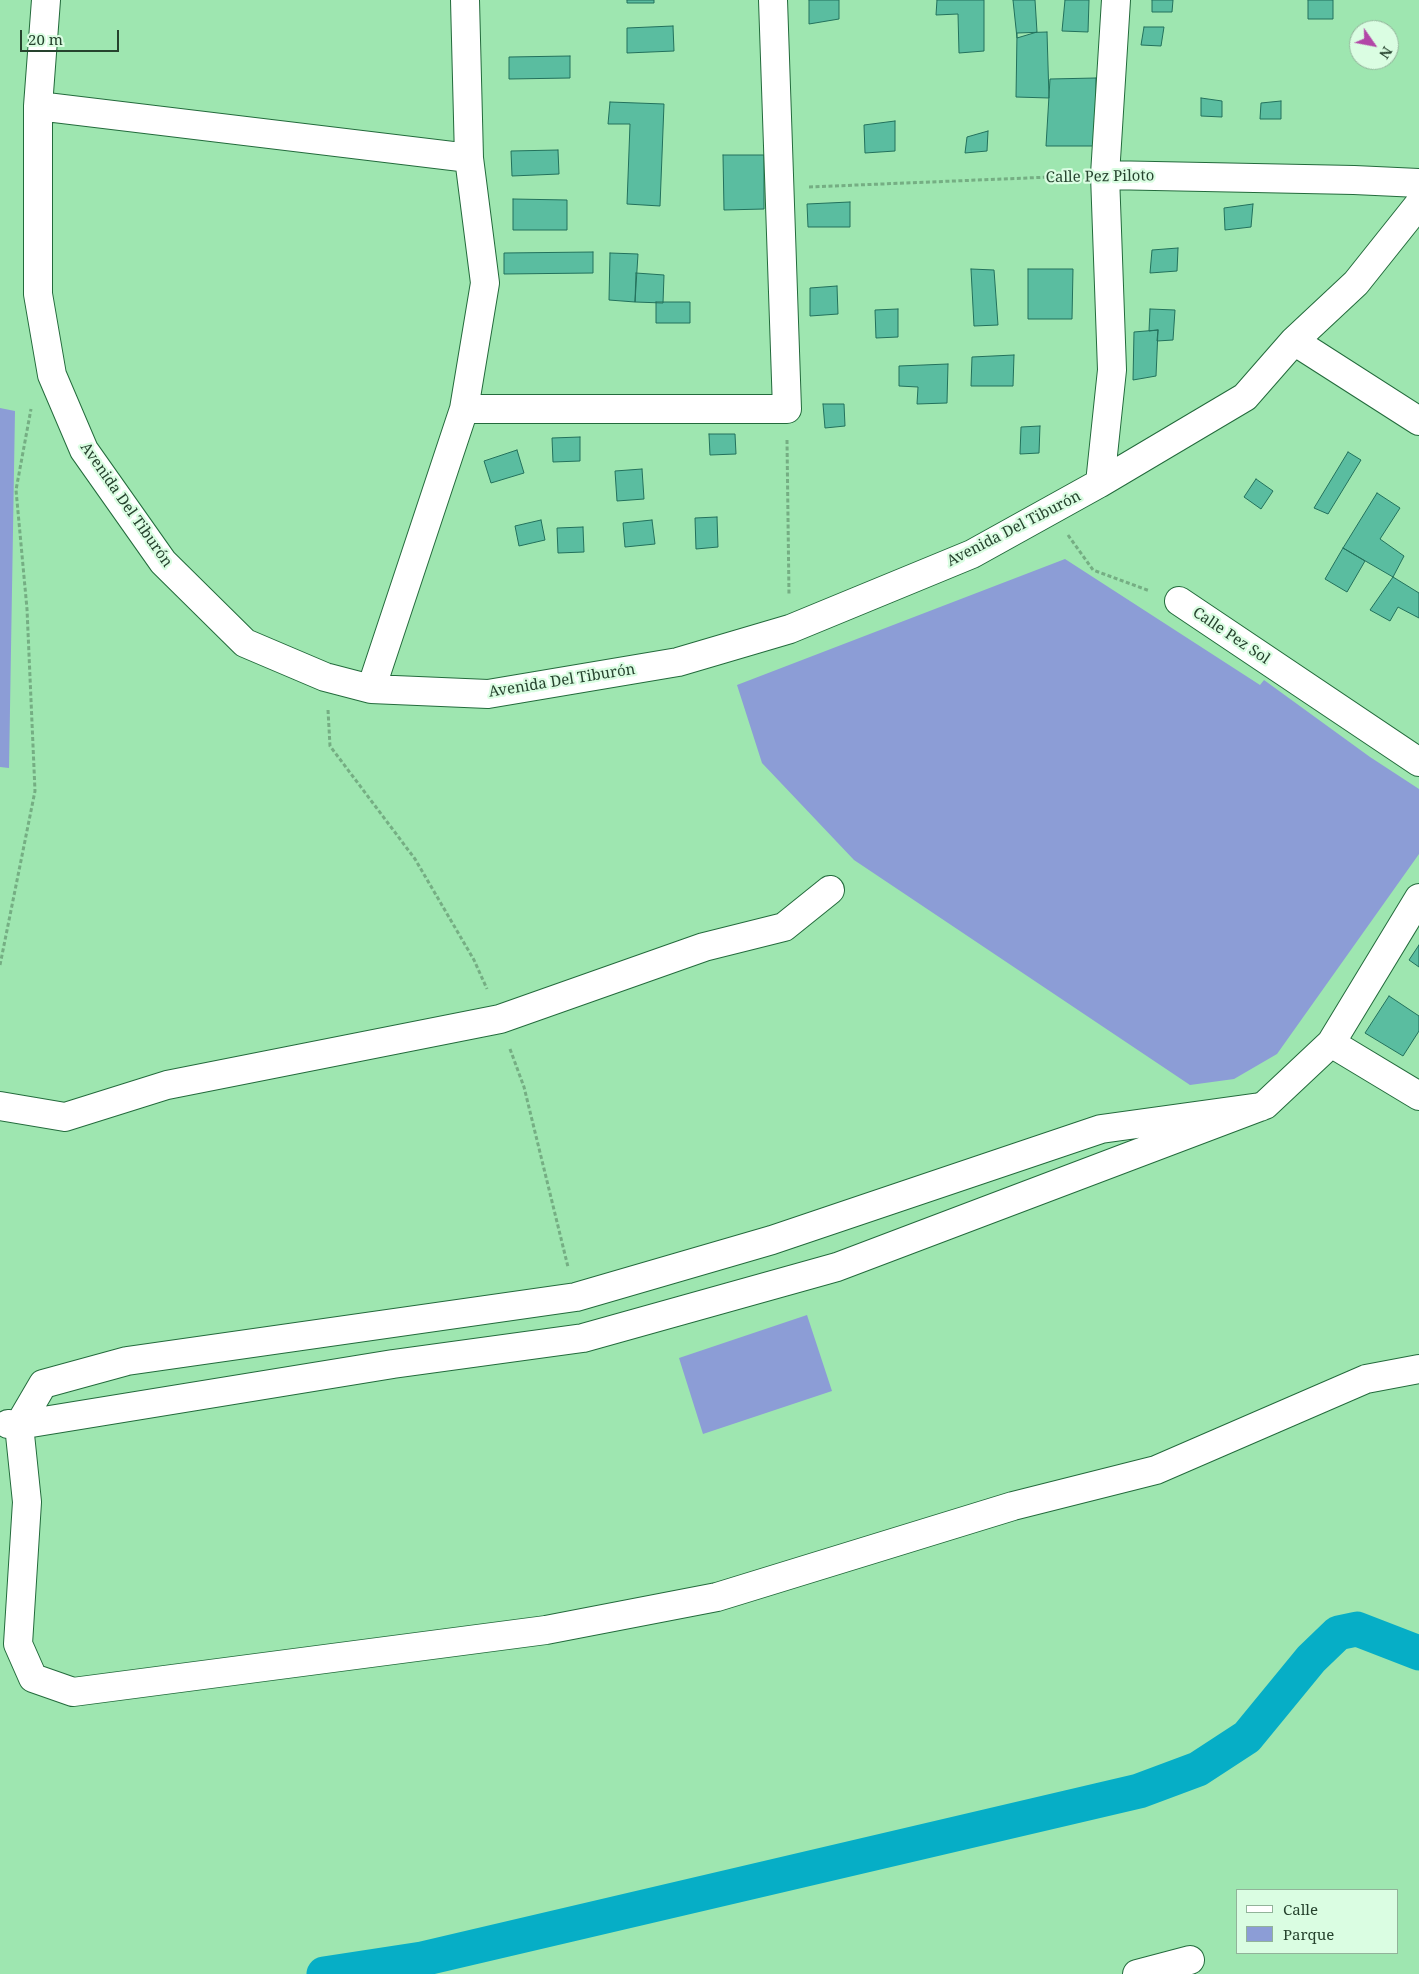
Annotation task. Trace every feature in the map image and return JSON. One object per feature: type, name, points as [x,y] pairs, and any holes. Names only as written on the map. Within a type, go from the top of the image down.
[{"type":"street","name":"Avenida Del Tiburón","points":[[46,0],[38,106],[38,294],[52,375],[84,450],[163,562],[245,643],[325,677],[371,689],[488,694],[678,662],[790,629],[972,554],[1100,483],[1245,397],[1294,340],[1356,283],[1419,204]]},
{"type":"street","points":[[371,689],[464,409],[485,283],[469,158],[465,0]]},
{"type":"street","points":[[464,409],[787,409],[781,188],[773,0]]},
{"type":"street","points":[[1100,483],[1112,370],[1105,175],[1116,0]]},
{"type":"street","points":[[38,106],[469,158]]},
{"type":"street","name":"Calle Pez Piloto","points":[[1105,175],[1419,183]]},
{"type":"street","points":[[1294,340],[1419,421]]},
{"type":"street","name":"Calle Pez Sol","points":[[1179,601],[1419,762]]},
{"type":"street","points":[[0,1106],[64,1117],[167,1085],[500,1019],[704,947],[784,927],[830,890]]},
{"type":"street","points":[[9,1424],[384,1366],[583,1338],[836,1268],[1265,1105],[1331,1042],[1419,898]]},
{"type":"street","points":[[1331,1042],[1419,1096]]},
{"type":"street","points":[[9,1424],[43,1384],[127,1361],[576,1297],[772,1240],[1101,1129],[1260,1107]]},
{"type":"street","points":[[9,1424],[27,1502],[18,1644],[32,1678],[73,1692],[546,1630],[717,1597],[1014,1506],[1156,1470],[1366,1379],[1419,1369]]},
{"type":"street","points":[[1137,1974],[1190,1960]]},
{"type":"path","name":"Calle Pez Piloto","points":[[781,188],[1105,175]]},
{"type":"path","points":[[0,965],[35,791],[27,609],[16,490],[32,402],[52,375]]},
{"type":"path","points":[[787,409],[790,629]]},
{"type":"path","name":"Calle Pez Sol","points":[[1051,510],[1092,570],[1179,601]]},
{"type":"path","points":[[325,677],[330,746],[415,859],[474,960],[500,1019],[524,1087],[576,1297]]},
{"type":"green space","points":[[0,408],[15,411],[9,768],[0,767]]},
{"type":"green space","points":[[1065,559],[1260,685],[1264,680],[1370,757],[1419,789],[1419,854],[1277,1054],[1234,1079],[1190,1085],[854,860],[762,763],[737,685]]},
{"type":"green space","points":[[807,1315],[832,1391],[703,1434],[679,1358]]},
{"type":"building","points":[[627,0],[654,0],[654,3],[627,3]]},
{"type":"building","points":[[809,0],[839,0],[839,19],[809,24]]},
{"type":"building","points":[[937,0],[984,0],[984,51],[959,53],[958,14],[936,15]]},
{"type":"building","points":[[1013,0],[1035,0],[1037,32],[1017,38]]},
{"type":"building","points":[[1065,0],[1089,0],[1088,32],[1062,31]]},
{"type":"building","points":[[1152,0],[1173,0],[1172,12],[1152,12]]},
{"type":"building","points":[[1308,0],[1333,0],[1333,19],[1308,19]]},
{"type":"building","points":[[673,26],[674,51],[627,53],[627,28]]},
{"type":"building","points":[[1144,27],[1164,27],[1161,46],[1141,45]]},
{"type":"building","points":[[1047,32],[1049,98],[1016,97],[1017,33]]},
{"type":"building","points":[[570,56],[570,78],[509,79],[509,57]]},
{"type":"building","points":[[1096,78],[1096,146],[1046,146],[1050,79]]},
{"type":"building","points":[[1201,98],[1222,101],[1222,117],[1201,116]]},
{"type":"building","points":[[1281,101],[1281,119],[1260,119],[1261,103]]},
{"type":"building","points":[[610,102],[664,104],[660,206],[627,204],[630,124],[608,124]]},
{"type":"building","points":[[895,121],[895,151],[865,153],[864,125]]},
{"type":"building","points":[[988,131],[987,151],[965,153],[967,137]]},
{"type":"building","points":[[558,150],[559,174],[512,176],[511,151]]},
{"type":"building","points":[[723,155],[764,155],[764,209],[724,210]]},
{"type":"building","points":[[513,199],[567,200],[567,230],[513,230]]},
{"type":"building","points":[[850,202],[850,227],[808,227],[807,204]]},
{"type":"building","points":[[1253,204],[1251,227],[1225,230],[1224,208]]},
{"type":"building","points":[[1178,248],[1177,271],[1150,273],[1152,250]]},
{"type":"building","points":[[593,252],[593,273],[504,274],[504,253]]},
{"type":"building","points":[[610,253],[638,254],[635,302],[609,300]]},
{"type":"building","points":[[971,269],[994,270],[998,325],[974,326]]},
{"type":"building","points":[[1028,269],[1073,269],[1072,319],[1028,319]]},
{"type":"building","points":[[636,273],[664,275],[663,303],[635,302]]},
{"type":"building","points":[[837,286],[838,314],[810,316],[810,288]]},
{"type":"building","points":[[656,302],[690,302],[690,323],[656,323]]},
{"type":"building","points":[[898,309],[898,337],[876,338],[875,310]]},
{"type":"building","points":[[1150,309],[1175,310],[1173,340],[1157,341],[1158,330],[1149,331]]},
{"type":"building","points":[[1158,330],[1156,376],[1133,380],[1134,332]]},
{"type":"building","points":[[1014,355],[1013,386],[971,386],[972,357]]},
{"type":"building","points":[[948,364],[947,403],[917,404],[918,387],[899,386],[899,366]]},
{"type":"building","points":[[823,404],[844,404],[845,426],[825,428]]},
{"type":"building","points":[[1040,426],[1039,453],[1020,454],[1021,427]]},
{"type":"building","points":[[709,434],[735,434],[736,454],[710,455]]},
{"type":"building","points":[[580,437],[580,461],[553,462],[552,438]]},
{"type":"building","points":[[517,450],[524,473],[491,483],[484,461]]},
{"type":"building","points":[[1348,452],[1361,460],[1328,514],[1314,508]]},
{"type":"building","points":[[642,469],[644,499],[617,501],[615,471]]},
{"type":"building","points":[[1256,479],[1273,491],[1261,509],[1244,497]]},
{"type":"building","points":[[1377,493],[1400,508],[1380,539],[1404,556],[1393,577],[1343,548]]},
{"type":"building","points":[[717,517],[718,547],[696,549],[695,518]]},
{"type":"building","points":[[541,520],[545,540],[519,546],[515,526]]},
{"type":"building","points":[[652,520],[655,544],[625,547],[623,523]]},
{"type":"building","points":[[583,527],[584,552],[558,553],[557,528]]},
{"type":"building","points":[[1343,548],[1365,561],[1347,592],[1325,579]]},
{"type":"building","points":[[1393,577],[1419,593],[1419,618],[1398,607],[1390,621],[1370,610]]},
{"type":"building","points":[[1419,945],[1419,967],[1409,960]]},
{"type":"building","points":[[1389,996],[1419,1016],[1419,1031],[1403,1056],[1365,1033]]},
{"type":"waterway","points":[[324,1974],[422,1959],[1139,1791],[1198,1769],[1247,1737],[1311,1659],[1338,1633],[1357,1629],[1419,1653]]}]
